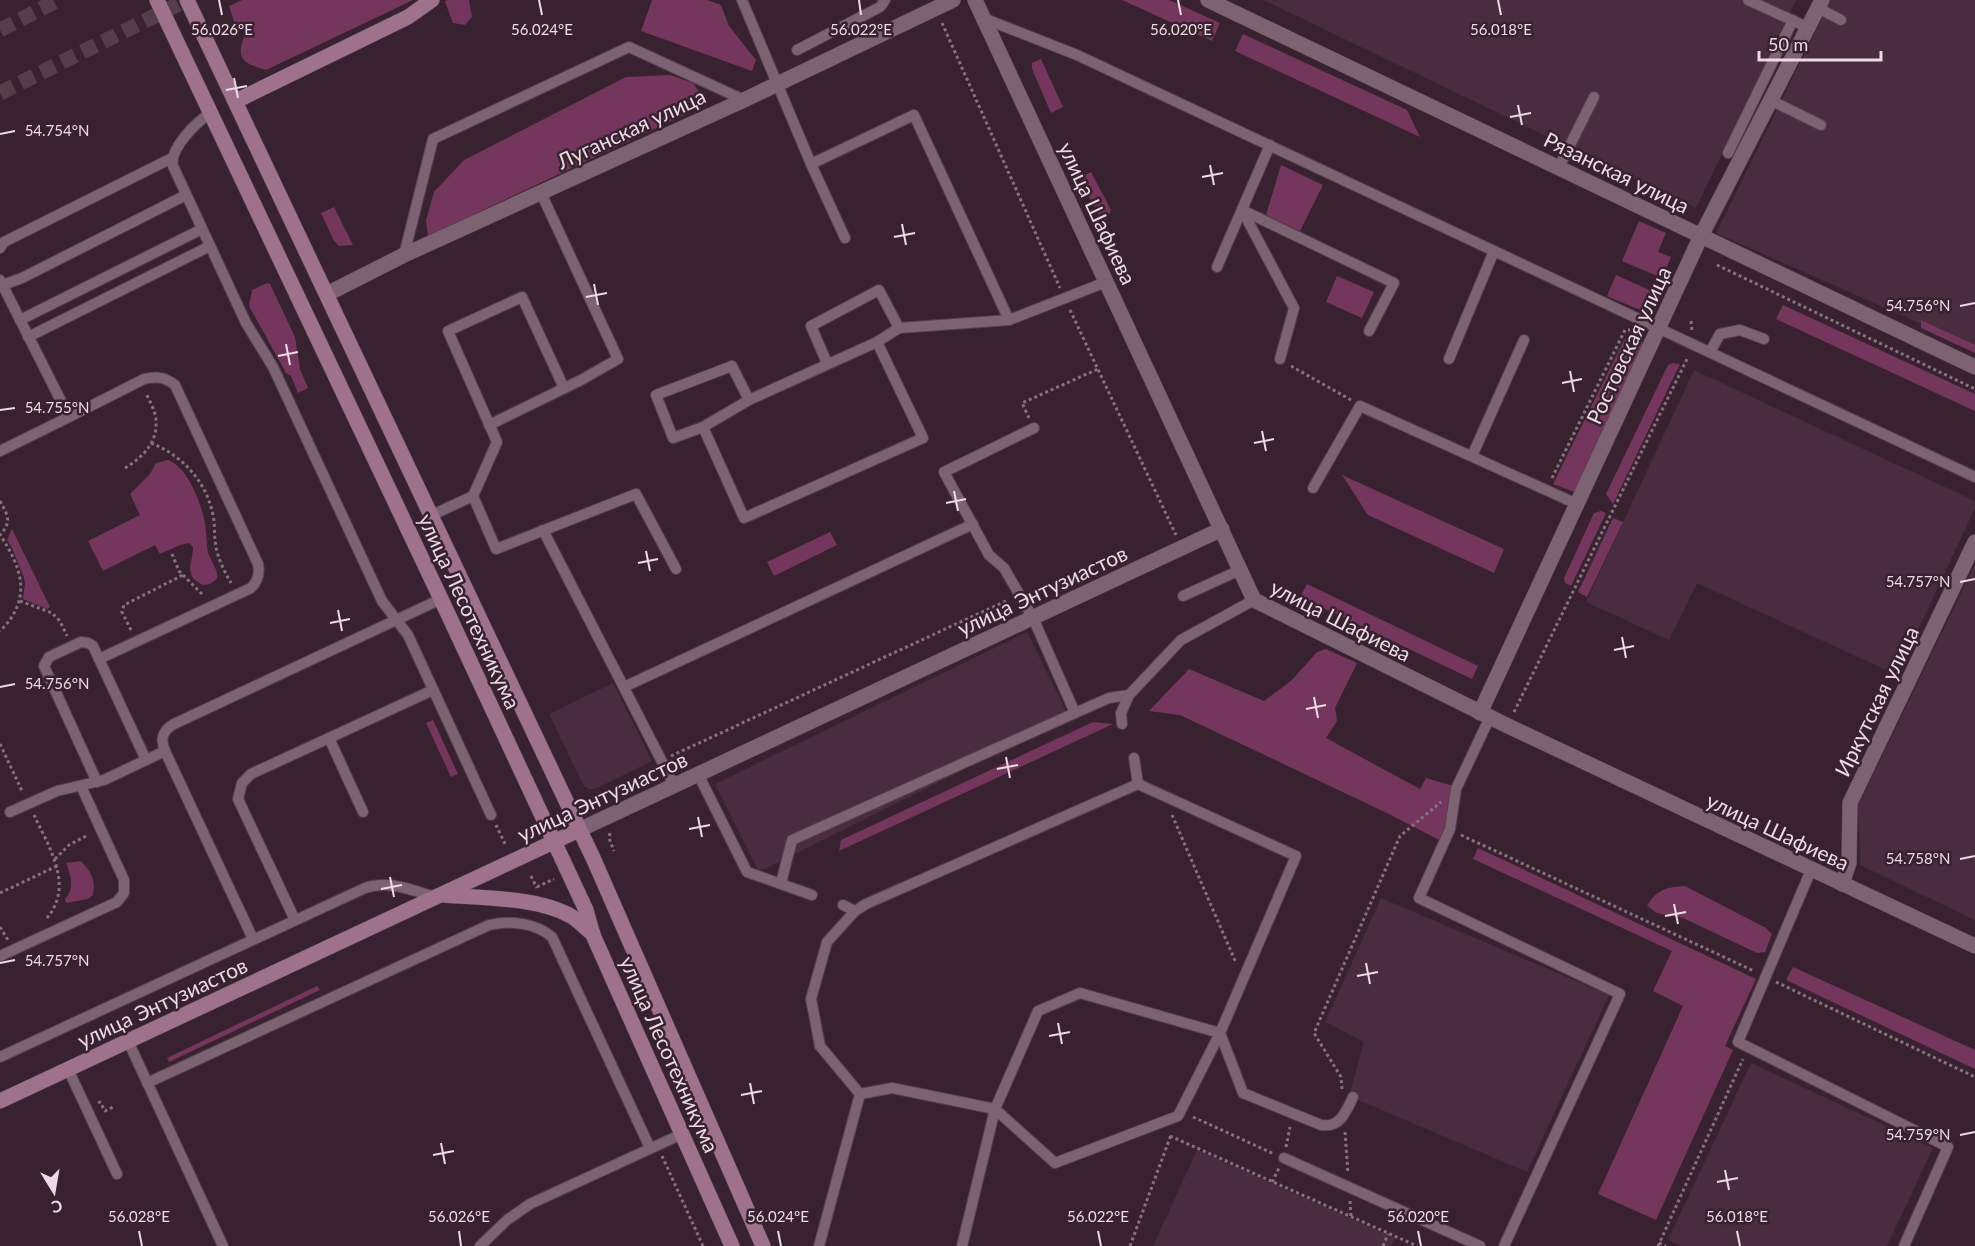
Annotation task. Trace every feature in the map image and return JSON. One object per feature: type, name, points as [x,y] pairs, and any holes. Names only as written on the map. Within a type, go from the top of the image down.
[{"type":"main road","name":"улица Лесотехникума","points":[[157,0],[586,910],[593,935],[732,1246]]},
{"type":"main road","name":"улица Лесотехникума","points":[[187,0],[579,830],[763,1246]]},
{"type":"main road","points":[[236,101],[408,17],[432,0]]},
{"type":"main road","name":"улица Энтузиастов","points":[[0,1101],[579,830]]},
{"type":"main road","points":[[438,896],[511,900],[546,906],[572,916],[593,935]]},
{"type":"street","name":"Луганская улица","points":[[327,294],[404,255],[744,100],[952,0]]},
{"type":"street","name":"улица Шафиева","points":[[975,0],[1254,600],[1485,715],[1975,946]]},
{"type":"street","name":"Рязанская улица","points":[[1208,0],[1975,367]]},
{"type":"street","name":"Ростовская улица","points":[[1485,715],[1577,504],[1701,237],[1820,4]]},
{"type":"street","name":"улица Энтузиастов","points":[[579,830],[1222,530]]},
{"type":"street","name":"Иркутская улица","points":[[1842,884],[1850,864],[1850,803],[1975,542]]},
{"type":"lane","points":[[742,0],[845,238]]},
{"type":"lane","points":[[797,50],[880,8],[885,0]]},
{"type":"lane","points":[[1748,0],[1809,28]]},
{"type":"lane","points":[[1820,4],[1841,20]]},
{"type":"lane","points":[[983,18],[1077,55],[1975,477]]},
{"type":"lane","points":[[1728,153],[1792,20]]},
{"type":"lane","points":[[404,255],[433,139],[629,47],[744,100]]},
{"type":"lane","points":[[1559,167],[1594,97]]},
{"type":"lane","points":[[1772,101],[1821,125]]},
{"type":"lane","points":[[0,248],[4,243],[172,158],[196,123],[211,113]]},
{"type":"lane","points":[[812,164],[914,115],[1009,320]]},
{"type":"lane","points":[[1216,267],[1270,146]]},
{"type":"lane","points":[[172,158],[173,166],[186,195],[249,328],[273,367],[382,601],[408,635],[492,815]]},
{"type":"lane","points":[[489,424],[618,359],[541,193]]},
{"type":"lane","points":[[69,417],[1,284],[27,275],[186,195]]},
{"type":"lane","points":[[1242,210],[1394,283],[1369,331]]},
{"type":"lane","points":[[1242,210],[1294,308],[1280,359]]},
{"type":"lane","points":[[20,320],[202,229]]},
{"type":"lane","points":[[28,337],[210,246]]},
{"type":"lane","points":[[1449,359],[1494,251]]},
{"type":"lane","points":[[749,400],[732,366],[656,394],[673,438],[703,427],[749,400],[877,342],[898,328],[1009,320],[1106,282]]},
{"type":"lane","points":[[827,363],[811,326],[879,290],[898,328]]},
{"type":"lane","points":[[430,516],[473,496],[497,442],[447,331],[522,297],[564,388]]},
{"type":"lane","points":[[1710,352],[1720,334],[1740,330],[1764,339]]},
{"type":"lane","points":[[1472,456],[1524,340]]},
{"type":"lane","points":[[703,427],[744,518],[923,438],[877,342]]},
{"type":"lane","points":[[0,451],[141,381],[162,377],[176,386],[258,564],[256,584],[99,659]]},
{"type":"lane","points":[[1312,488],[1360,406],[1577,504]]},
{"type":"lane","points":[[1034,428],[944,472],[989,555],[1004,568],[1033,618],[1075,713]]},
{"type":"lane","points":[[473,496],[496,549],[636,494],[676,569]]},
{"type":"lane","points":[[624,687],[973,524]]},
{"type":"lane","points":[[543,530],[674,785]]},
{"type":"lane","points":[[1184,596],[1240,570]]},
{"type":"lane","points":[[253,939],[165,751],[162,743],[165,732],[174,724],[441,599]]},
{"type":"lane","points":[[1122,724],[1124,704],[1129,695],[1181,640],[1254,600]]},
{"type":"lane","points":[[97,782],[44,669],[44,662],[49,657],[72,646],[81,642],[93,646],[146,760]]},
{"type":"lane","points":[[295,920],[238,799],[242,783],[252,774],[434,690]]},
{"type":"lane","points":[[781,883],[792,840],[1109,698],[1129,695]]},
{"type":"lane","points":[[1485,715],[1456,789],[1450,830],[1419,898],[1620,994],[1504,1246]]},
{"type":"lane","points":[[329,738],[363,812]]},
{"type":"lane","points":[[10,812],[57,791],[97,782],[165,751]]},
{"type":"lane","points":[[1134,758],[1138,784]]},
{"type":"lane","points":[[698,774],[747,872],[812,895]]},
{"type":"lane","points":[[860,1094],[892,1088],[995,1109],[1055,1163],[1179,1114],[1220,1033],[1296,856],[1138,784]]},
{"type":"lane","points":[[860,1094],[820,1047],[811,999],[827,942],[855,911],[866,904],[1138,784]]},
{"type":"lane","points":[[0,956],[117,902],[122,897],[125,887],[124,880],[81,786]]},
{"type":"lane","points":[[1811,870],[1738,1042],[1948,1147],[1904,1246]]},
{"type":"lane","points":[[0,1057],[373,885],[396,886],[438,896]]},
{"type":"lane","points":[[843,905],[855,911]]},
{"type":"lane","points":[[147,1083],[489,925],[513,922],[543,929],[552,937],[650,1148]]},
{"type":"lane","points":[[962,1246],[995,1109],[1038,1011],[1080,993],[1220,1033]]},
{"type":"lane","points":[[1220,1033],[1244,1094],[1327,1125],[1337,1123],[1344,1116],[1353,1097]]},
{"type":"lane","points":[[128,1041],[223,1246]]},
{"type":"lane","points":[[68,1069],[117,1174]]},
{"type":"lane","points":[[819,1246],[860,1094]]},
{"type":"lane","points":[[480,1246],[518,1211],[682,1134]]},
{"type":"lane","points":[[1284,1158],[1480,1246]]},
{"type":"path","points":[[936,8],[1064,298],[1182,548]]},
{"type":"path","points":[[1717,265],[1975,390]]},
{"type":"path","points":[[1546,490],[1625,330],[1635,329]]},
{"type":"path","points":[[1508,726],[1694,345]]},
{"type":"path","points":[[1280,359],[1360,406]]},
{"type":"path","points":[[1034,428],[1022,403],[1098,369]]},
{"type":"path","points":[[125,468],[145,454],[156,431],[156,419],[141,381]]},
{"type":"path","points":[[151,444],[164,448],[181,460],[198,480],[211,507],[220,562],[239,594]]},
{"type":"path","points":[[0,501],[8,521],[7,528],[0,535],[21,580],[20,601],[11,620],[0,631]]},
{"type":"path","points":[[172,554],[183,575],[213,606]]},
{"type":"path","points":[[137,641],[122,612],[124,605],[183,575]]},
{"type":"path","points":[[670,757],[1019,595]]},
{"type":"path","points":[[20,601],[57,617],[72,646]]},
{"type":"path","points":[[0,744],[57,866],[60,885],[58,893],[51,914],[42,923]]},
{"type":"path","points":[[1351,1217],[1341,1077],[1314,1033],[1400,836],[1456,789]]},
{"type":"path","points":[[1164,797],[1243,980]]},
{"type":"path","points":[[492,815],[506,846]]},
{"type":"path","points":[[55,859],[69,844],[101,829]]},
{"type":"path","points":[[614,829],[609,838],[614,850]]},
{"type":"path","points":[[1450,830],[1975,1077]]},
{"type":"path","points":[[0,893],[57,866]]},
{"type":"path","points":[[531,876],[542,896]]},
{"type":"path","points":[[537,887],[554,879]]},
{"type":"path","points":[[0,927],[9,941]]},
{"type":"path","points":[[3,942],[17,939]]},
{"type":"path","points":[[1666,1246],[1658,1244],[1749,1047]]},
{"type":"path","points":[[1272,1182],[1284,1158],[1293,1113]]},
{"type":"path","points":[[1131,1246],[1179,1114],[1284,1158]]},
{"type":"path","points":[[1170,1136],[1417,1246]]},
{"type":"path","points":[[1383,1246],[1388,1233]]},
{"type":"shaded area","points":[[242,0],[413,0],[266,70],[249,64],[242,56],[242,45],[247,28],[235,24],[229,6]]},
{"type":"shaded area","points":[[447,0],[469,0],[472,17],[465,25],[453,23],[445,2]]},
{"type":"shaded area","points":[[652,0],[707,0],[721,5],[729,26],[756,60],[752,71],[641,31]]},
{"type":"shaded area","points":[[1122,0],[1169,0],[1220,23],[1212,41]]},
{"type":"shaded area","points":[[1263,0],[1796,0],[1696,208]]},
{"type":"shaded area","points":[[1831,0],[1975,0],[1975,348],[1716,233]]},
{"type":"shaded area","points":[[1243,34],[1407,110],[1420,137],[1235,51]]},
{"type":"shaded area","points":[[1041,59],[1063,107],[1051,113],[1032,69],[1032,63]]},
{"type":"shaded area","points":[[670,75],[693,83],[707,104],[428,236],[426,220],[434,192],[464,160],[626,77]]},
{"type":"shaded area","points":[[1281,165],[1323,185],[1300,231],[1266,215]]},
{"type":"shaded area","points":[[1091,172],[1111,210],[1104,225],[1079,178]]},
{"type":"shaded area","points":[[334,207],[353,245],[339,246],[334,241],[321,213]]},
{"type":"shaded area","points":[[1639,221],[1666,233],[1658,252],[1671,257],[1662,278],[1622,261]]},
{"type":"shaded area","points":[[1616,275],[1656,293],[1647,313],[1607,296]]},
{"type":"shaded area","points":[[1337,276],[1374,292],[1362,318],[1326,302]]},
{"type":"shaded area","points":[[267,283],[270,284],[295,337],[300,369],[308,388],[298,393],[291,376],[286,373],[249,306],[252,290]]},
{"type":"shaded area","points":[[1783,305],[1975,394],[1975,411],[1776,319]]},
{"type":"shaded area","points":[[1921,320],[1975,345],[1975,353],[1921,328]]},
{"type":"shaded area","points":[[1630,336],[1637,337],[1642,342],[1642,349],[1574,492],[1553,484],[1624,340]]},
{"type":"shaded area","points":[[1680,364],[1613,504],[1606,494],[1668,365]]},
{"type":"shaded area","points":[[1694,370],[1975,501],[1975,508],[1897,675],[1697,583],[1669,640],[1586,602]]},
{"type":"shaded area","points":[[168,460],[182,470],[188,478],[201,507],[208,553],[217,576],[217,579],[210,584],[203,585],[193,577],[190,569],[193,547],[189,543],[160,554],[155,545],[103,571],[88,541],[140,515],[130,494],[150,474],[156,463]]},
{"type":"shaded area","points":[[1342,475],[1504,549],[1494,573],[1368,515]]},
{"type":"shaded area","points":[[1601,511],[1606,513],[1571,586],[1565,583],[1564,578],[1594,513]]},
{"type":"shaded area","points":[[1613,518],[1623,522],[1587,597],[1578,592]]},
{"type":"shaded area","points":[[12,529],[50,607],[47,609],[23,599],[24,578],[7,540]]},
{"type":"shaded area","points":[[830,532],[837,545],[774,576],[767,562]]},
{"type":"shaded area","points":[[1975,564],[1975,920],[1860,865],[1858,806]]},
{"type":"shaded area","points":[[1307,584],[1478,666],[1472,679],[1300,597]]},
{"type":"shaded area","points":[[1027,632],[1069,717],[759,872],[715,784]]},
{"type":"shaded area","points":[[1326,649],[1357,663],[1335,708],[1337,721],[1326,738],[1420,789],[1426,778],[1453,786],[1446,829],[1441,841],[1180,715],[1149,711],[1189,669],[1264,701],[1291,681],[1317,652]]},
{"type":"shaded area","points":[[613,683],[652,761],[595,789],[589,789],[584,786],[549,714]]},
{"type":"shaded area","points":[[433,720],[458,774],[451,777],[426,723]]},
{"type":"shaded area","points":[[1093,722],[1113,724],[839,851],[841,840]]},
{"type":"shaded area","points":[[1478,848],[1756,979],[1725,1046],[1733,1050],[1656,1220],[1598,1194],[1683,1006],[1653,991],[1672,951],[1473,859]]},
{"type":"shaded area","points":[[81,861],[92,876],[93,895],[88,899],[66,903],[65,899],[70,891],[71,882],[66,863]]},
{"type":"shaded area","points":[[1685,886],[1766,928],[1772,934],[1765,952],[1757,953],[1683,918],[1657,913],[1647,906],[1659,892]]},
{"type":"shaded area","points":[[1381,898],[1609,995],[1527,1172],[1349,1096],[1364,1042],[1325,1022]]},
{"type":"shaded area","points":[[1793,967],[1975,1050],[1975,1069],[1786,980]]},
{"type":"shaded area","points":[[317,986],[320,990],[169,1062],[167,1058]]},
{"type":"shaded area","points":[[1751,1063],[1933,1148],[1887,1246],[1681,1246],[1668,1240]]},
{"type":"shaded area","points":[[1197,1150],[1395,1238],[1391,1246],[1153,1246]]},
{"type":"tunnel","points":[[0,30],[58,0]]},
{"type":"tunnel","points":[[0,93],[187,0]]}]
